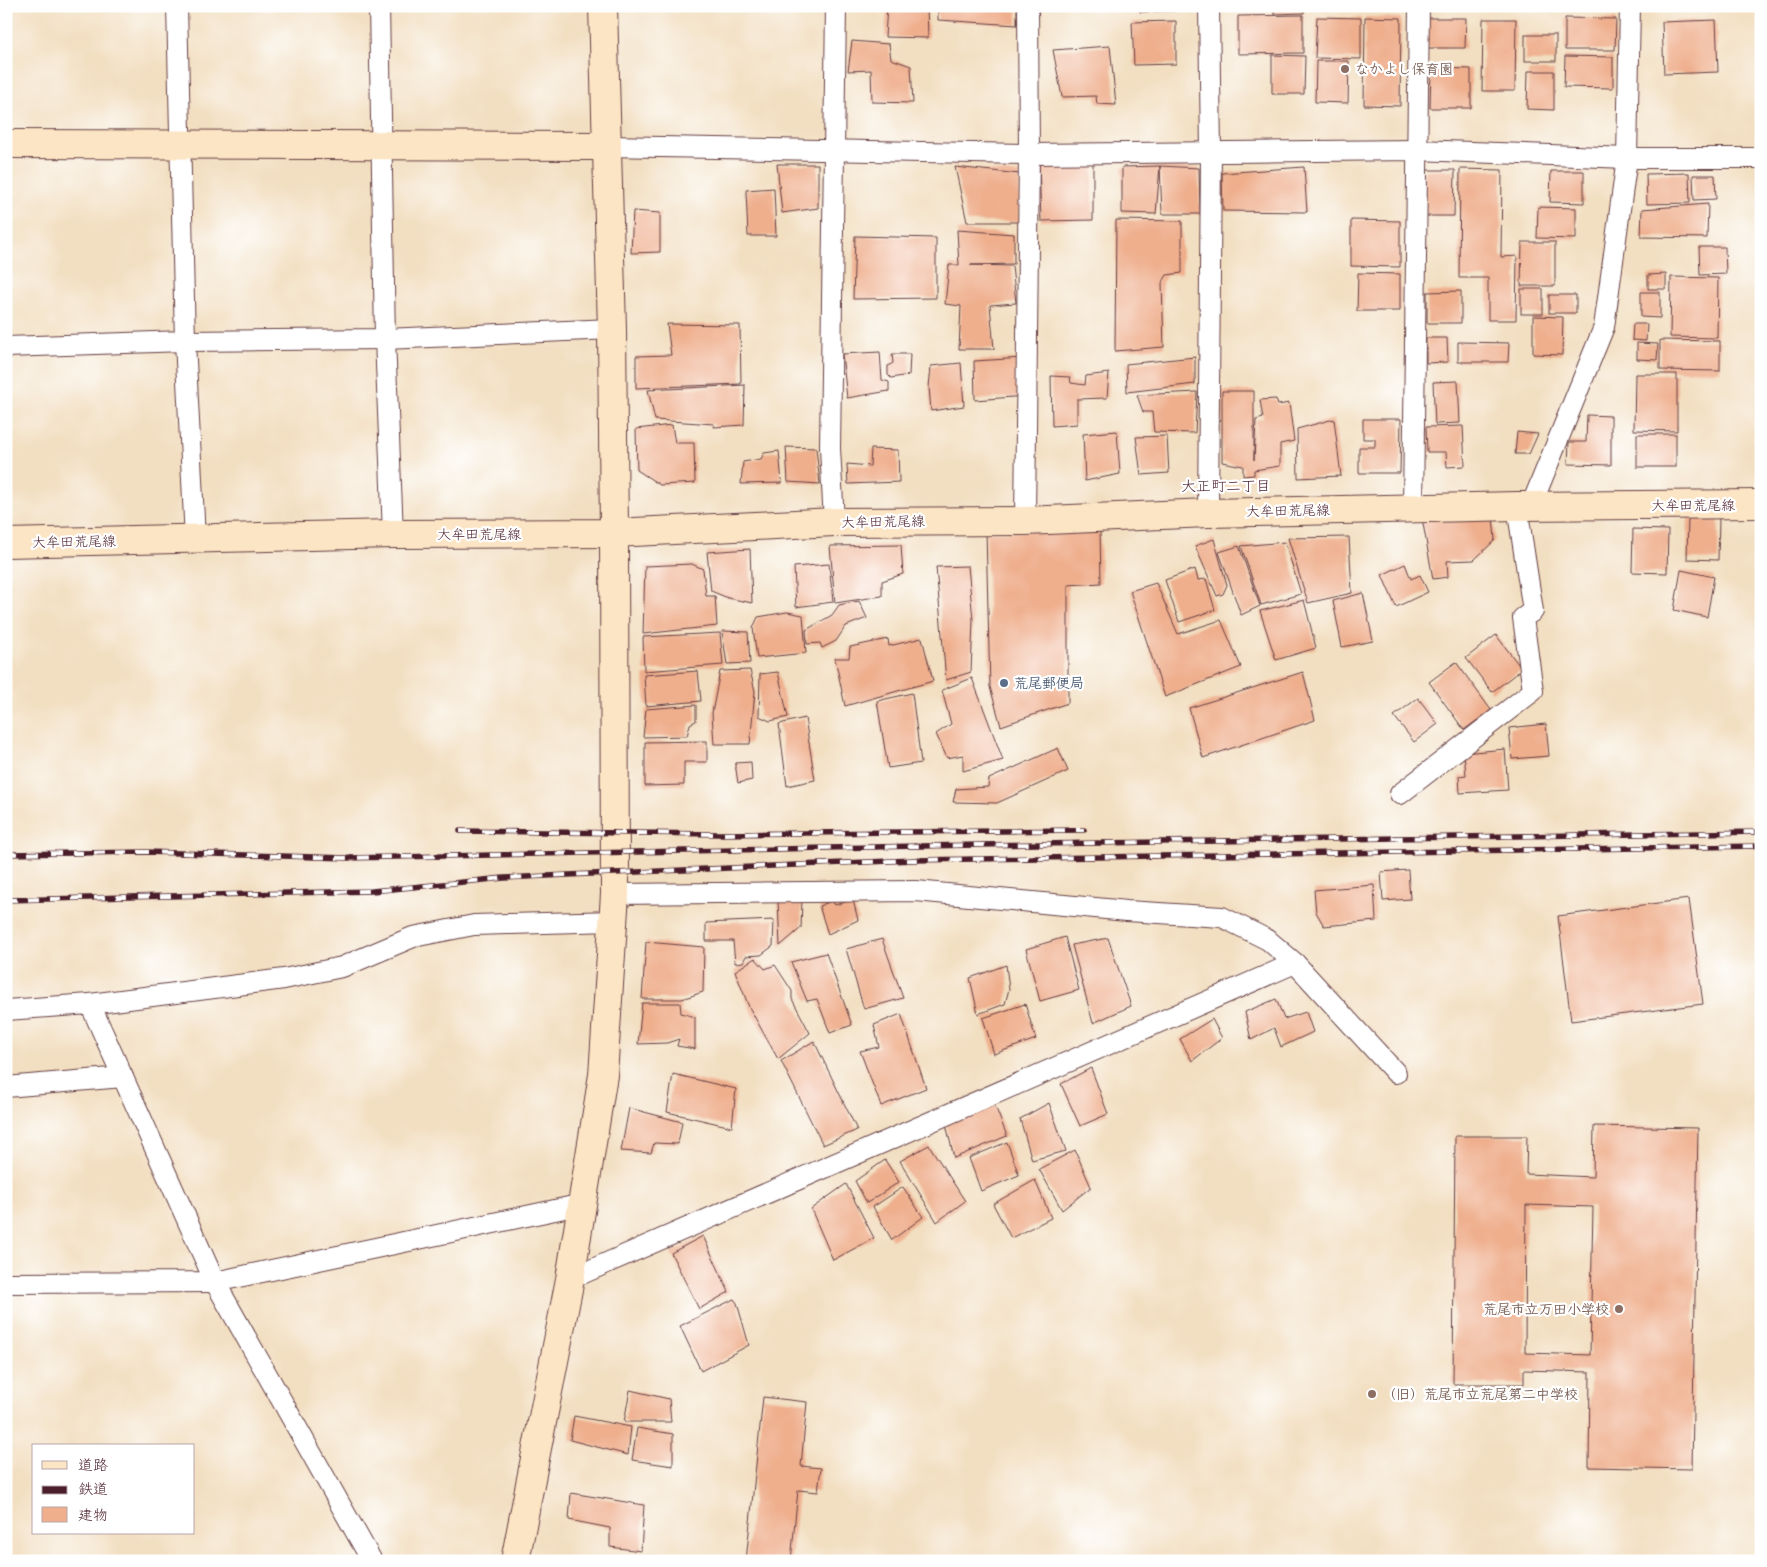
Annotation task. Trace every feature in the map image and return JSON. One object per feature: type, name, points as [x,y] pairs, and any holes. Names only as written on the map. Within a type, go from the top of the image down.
[{"type":"street","points":[[177,6],[185,341],[195,539]]},
{"type":"street","points":[[379,6],[385,339],[393,534]]},
{"type":"street","points":[[515,1561],[570,1279],[603,1074],[614,908],[612,329],[603,6]]},
{"type":"street","points":[[834,522],[830,448],[836,6]]},
{"type":"street","points":[[1025,521],[1029,154],[1028,6]]},
{"type":"street","points":[[1208,513],[1211,152],[1209,6]]},
{"type":"street","points":[[1413,509],[1419,6]]},
{"type":"street","points":[[1400,794],[1533,691],[1524,618],[1533,611],[1524,506],[1604,328],[1627,158],[1630,6]]},
{"type":"street","points":[[6,144],[606,146],[1029,154],[1417,150],[1627,158],[1761,158]]},
{"type":"street","points":[[6,347],[185,341],[385,339],[612,329]]},
{"type":"street","name":"大牟田荒尾線","points":[[6,544],[393,534],[614,533],[834,522],[1025,521],[1208,513],[1524,506],[1761,504]]},
{"type":"street","points":[[6,1010],[90,1004],[284,979],[342,967],[413,937],[474,925],[614,908],[916,891],[1127,911],[1222,916],[1268,940],[1295,963],[1396,1073]]},
{"type":"street","points":[[570,1279],[1295,963]]},
{"type":"street","points":[[90,1004],[215,1282],[372,1561]]},
{"type":"street","points":[[6,1087],[123,1077]]},
{"type":"street","points":[[6,1283],[215,1282],[583,1204]]},
{"type":"building","points":[[887,6],[927,6],[928,38],[885,37]]},
{"type":"building","points":[[938,6],[1017,6],[1017,25],[938,20]]},
{"type":"building","points":[[1139,6],[1175,6],[1175,11],[1140,12]]},
{"type":"building","points":[[1274,6],[1304,6],[1304,13],[1274,14]]},
{"type":"building","points":[[1308,6],[1342,6],[1342,10],[1308,9]]},
{"type":"building","points":[[1303,15],[1303,53],[1238,54],[1238,16]]},
{"type":"building","points":[[1317,17],[1361,18],[1361,59],[1315,58]]},
{"type":"building","points":[[1365,17],[1401,18],[1400,106],[1364,105]]},
{"type":"building","points":[[1427,18],[1466,18],[1465,48],[1427,48]]},
{"type":"building","points":[[1565,18],[1616,19],[1615,50],[1565,50]]},
{"type":"building","points":[[1483,19],[1516,19],[1515,91],[1482,91]]},
{"type":"building","points":[[1716,20],[1718,72],[1664,74],[1662,22]]},
{"type":"building","points":[[1176,21],[1176,64],[1134,65],[1132,22]]},
{"type":"building","points":[[1525,35],[1556,35],[1556,61],[1525,61]]},
{"type":"building","points":[[852,41],[889,44],[891,59],[911,66],[913,103],[872,102],[871,70],[848,71]]},
{"type":"building","points":[[1110,46],[1116,105],[1097,104],[1096,96],[1062,97],[1053,50]]},
{"type":"building","points":[[1272,55],[1305,56],[1304,94],[1272,94]]},
{"type":"building","points":[[1565,56],[1613,57],[1613,88],[1564,87]]},
{"type":"building","points":[[1316,61],[1349,61],[1348,103],[1315,102]]},
{"type":"building","points":[[1431,68],[1471,69],[1471,108],[1430,108]]},
{"type":"building","points":[[1528,71],[1554,71],[1554,110],[1527,109]]},
{"type":"building","points":[[1039,162],[1093,162],[1093,220],[1041,221]]},
{"type":"building","points":[[777,164],[818,164],[818,208],[782,213]]},
{"type":"building","points":[[1160,166],[1156,214],[1122,213],[1122,167]]},
{"type":"building","points":[[1160,166],[1199,168],[1200,214],[1162,214]]},
{"type":"building","points":[[955,167],[1020,174],[1019,222],[967,222]]},
{"type":"building","points":[[1304,167],[1307,212],[1223,211],[1222,173]]},
{"type":"building","points":[[1460,169],[1502,170],[1501,257],[1517,256],[1516,320],[1488,320],[1488,278],[1459,278]]},
{"type":"building","points":[[1425,170],[1455,170],[1454,216],[1424,216]]},
{"type":"building","points":[[1551,171],[1584,171],[1584,203],[1550,202]]},
{"type":"building","points":[[1689,173],[1690,203],[1647,204],[1646,174]]},
{"type":"building","points":[[1693,175],[1715,175],[1716,199],[1694,200]]},
{"type":"building","points":[[774,188],[776,236],[748,236],[746,190]]},
{"type":"building","points":[[1708,204],[1707,238],[1641,237],[1642,209]]},
{"type":"building","points":[[1538,207],[1576,208],[1576,239],[1537,238]]},
{"type":"building","points":[[633,211],[660,213],[660,252],[631,253]]},
{"type":"building","points":[[1116,220],[1182,221],[1182,273],[1167,275],[1162,283],[1164,347],[1115,351]]},
{"type":"building","points":[[1351,220],[1400,221],[1400,267],[1351,266]]},
{"type":"building","points":[[957,230],[1014,234],[1014,264],[970,265],[1012,266],[1016,303],[990,305],[994,349],[959,349],[961,306],[945,304],[949,265],[959,265]]},
{"type":"building","points":[[855,236],[936,238],[936,298],[853,299]]},
{"type":"building","points":[[1522,242],[1555,242],[1555,286],[1521,286]]},
{"type":"building","points":[[1699,247],[1725,247],[1726,274],[1700,275]]},
{"type":"building","points":[[1358,273],[1400,274],[1400,311],[1357,311]]},
{"type":"building","points":[[1666,274],[1666,289],[1648,289],[1648,275]]},
{"type":"building","points":[[1671,277],[1718,278],[1717,338],[1670,337]]},
{"type":"building","points":[[1521,289],[1543,289],[1543,314],[1521,314]]},
{"type":"building","points":[[1461,291],[1461,323],[1427,323],[1427,292]]},
{"type":"building","points":[[1641,292],[1660,292],[1660,318],[1641,317]]},
{"type":"building","points":[[1549,295],[1576,295],[1576,313],[1549,313]]},
{"type":"building","points":[[1533,316],[1563,317],[1562,355],[1533,354]]},
{"type":"building","points":[[667,324],[740,325],[741,384],[636,388],[636,356],[671,355]]},
{"type":"building","points":[[1633,324],[1647,324],[1646,341],[1632,340]]},
{"type":"building","points":[[1426,338],[1447,338],[1448,362],[1426,363]]},
{"type":"building","points":[[1660,340],[1720,341],[1720,371],[1660,370]]},
{"type":"building","points":[[1458,342],[1509,343],[1508,362],[1458,362]]},
{"type":"building","points":[[1637,343],[1658,344],[1657,360],[1637,359]]},
{"type":"building","points":[[880,352],[882,380],[889,382],[889,391],[847,398],[842,354]]},
{"type":"building","points":[[892,354],[910,354],[909,375],[891,378],[888,375],[888,366],[893,363]]},
{"type":"building","points":[[1195,357],[1195,384],[1127,392],[1126,364]]},
{"type":"building","points":[[1024,358],[1025,396],[975,400],[974,361]]},
{"type":"building","points":[[961,363],[964,406],[931,411],[929,387],[931,366]]},
{"type":"building","points":[[1109,373],[1107,398],[1077,399],[1077,424],[1052,426],[1051,376],[1070,377],[1071,383],[1085,385],[1086,376]]},
{"type":"building","points":[[1635,374],[1677,374],[1677,431],[1634,430]]},
{"type":"building","points":[[1458,381],[1460,423],[1435,424],[1433,382]]},
{"type":"building","points":[[745,385],[744,425],[714,427],[714,424],[655,420],[648,390]]},
{"type":"building","points":[[1222,391],[1254,391],[1254,460],[1256,420],[1263,418],[1260,400],[1276,399],[1278,405],[1289,403],[1294,441],[1280,444],[1280,466],[1254,470],[1254,475],[1243,476],[1243,466],[1222,462]]},
{"type":"building","points":[[1197,392],[1195,433],[1154,432],[1152,412],[1143,412],[1137,395]]},
{"type":"building","points":[[1587,415],[1611,416],[1611,465],[1568,464],[1569,442],[1586,442]]},
{"type":"building","points":[[1334,419],[1341,476],[1298,478],[1297,429]]},
{"type":"building","points":[[1363,419],[1401,419],[1400,473],[1359,473],[1359,447],[1375,447],[1375,439],[1363,439]]},
{"type":"building","points":[[672,425],[675,443],[694,443],[695,483],[660,485],[637,470],[636,429]]},
{"type":"building","points":[[1463,426],[1465,466],[1447,467],[1446,452],[1427,452],[1426,427]]},
{"type":"building","points":[[1117,431],[1120,474],[1085,481],[1083,434]]},
{"type":"building","points":[[1517,432],[1538,434],[1529,454],[1515,454]]},
{"type":"building","points":[[1637,434],[1676,434],[1676,467],[1637,467]]},
{"type":"building","points":[[1167,436],[1169,473],[1141,475],[1136,437]]},
{"type":"building","points":[[786,447],[816,448],[820,484],[788,482]]},
{"type":"building","points":[[871,449],[898,450],[899,482],[848,484],[847,464],[870,466]]},
{"type":"building","points":[[779,451],[782,483],[741,484],[743,462],[761,459],[764,453]]},
{"type":"building","points":[[1493,516],[1495,540],[1474,560],[1447,561],[1448,577],[1433,579],[1422,518]]},
{"type":"building","points":[[1688,517],[1719,518],[1718,560],[1687,559]]},
{"type":"building","points":[[1633,529],[1668,530],[1667,573],[1632,572]]},
{"type":"building","points":[[1100,530],[1101,583],[1068,585],[1068,703],[1001,726],[990,687],[986,532]]},
{"type":"building","points":[[1349,537],[1352,593],[1308,603],[1288,538]]},
{"type":"building","points":[[1214,539],[1227,585],[1223,594],[1217,596],[1195,546]]},
{"type":"building","points":[[1285,542],[1301,594],[1261,605],[1241,546]]},
{"type":"building","points":[[901,545],[903,574],[882,581],[882,596],[835,603],[830,546]]},
{"type":"building","points":[[1239,546],[1260,606],[1241,615],[1219,552]]},
{"type":"building","points":[[750,549],[752,603],[728,598],[711,591],[707,552]]},
{"type":"building","points":[[692,564],[703,569],[706,596],[715,596],[717,626],[643,634],[645,566]]},
{"type":"building","points":[[829,564],[833,602],[796,607],[794,567]]},
{"type":"building","points":[[1405,564],[1411,579],[1420,575],[1428,592],[1396,607],[1382,575]]},
{"type":"building","points":[[968,566],[973,620],[971,672],[946,680],[936,567]]},
{"type":"building","points":[[1195,569],[1198,580],[1206,579],[1215,610],[1179,622],[1165,580]]},
{"type":"building","points":[[1681,570],[1714,577],[1707,617],[1674,610]]},
{"type":"building","points":[[1156,583],[1178,634],[1221,620],[1241,667],[1165,697],[1130,591]]},
{"type":"building","points":[[1363,593],[1373,641],[1342,647],[1333,601]]},
{"type":"building","points":[[1304,600],[1316,648],[1276,660],[1260,611]]},
{"type":"building","points":[[859,601],[867,618],[846,626],[836,641],[822,648],[820,643],[807,644],[806,630],[832,615],[839,605]]},
{"type":"building","points":[[787,612],[803,615],[806,653],[757,658],[753,628],[758,617]]},
{"type":"building","points":[[722,631],[748,632],[750,663],[727,664]]},
{"type":"building","points":[[720,633],[723,665],[644,671],[643,637]]},
{"type":"building","points":[[1496,635],[1522,669],[1492,692],[1466,658]]},
{"type":"building","points":[[922,638],[933,681],[845,706],[835,658],[849,658],[850,647],[888,639],[889,646]]},
{"type":"building","points":[[1456,662],[1491,710],[1464,730],[1429,682]]},
{"type":"building","points":[[750,670],[755,691],[750,744],[714,744],[712,713],[720,671]]},
{"type":"building","points":[[698,671],[701,701],[646,706],[644,675]]},
{"type":"building","points":[[778,672],[788,717],[770,721],[759,716],[760,674]]},
{"type":"building","points":[[1303,672],[1315,720],[1203,758],[1189,708]]},
{"type":"building","points":[[972,678],[1003,760],[963,771],[963,755],[947,758],[936,734],[951,724],[942,690]]},
{"type":"building","points":[[912,693],[921,763],[888,768],[877,701]]},
{"type":"building","points":[[1418,698],[1438,724],[1414,742],[1394,716]]},
{"type":"building","points":[[696,705],[696,721],[690,724],[687,736],[643,737],[646,709]]},
{"type":"building","points":[[805,718],[815,780],[787,786],[779,724]]},
{"type":"building","points":[[1546,724],[1549,756],[1512,759],[1509,728]]},
{"type":"building","points":[[707,741],[707,762],[684,762],[684,785],[645,786],[645,742]]},
{"type":"building","points":[[1058,748],[1068,771],[997,803],[953,802],[956,789],[988,787],[989,779]]},
{"type":"building","points":[[1505,749],[1508,790],[1460,793],[1459,776],[1466,775],[1464,753]]},
{"type":"building","points":[[751,762],[752,780],[738,783],[735,763]]},
{"type":"building","points":[[1408,870],[1410,899],[1383,901],[1381,872]]},
{"type":"building","points":[[1374,885],[1376,921],[1324,926],[1316,912],[1314,890]]},
{"type":"building","points":[[1689,899],[1703,1004],[1571,1021],[1558,916]]},
{"type":"building","points":[[802,900],[801,928],[780,946],[778,901]]},
{"type":"building","points":[[853,900],[858,920],[828,934],[819,906],[832,901],[835,905]]},
{"type":"building","points":[[774,920],[773,946],[761,955],[746,956],[743,962],[735,963],[733,941],[706,941],[706,923]]},
{"type":"building","points":[[1065,937],[1079,990],[1040,1001],[1026,949]]},
{"type":"building","points":[[1108,938],[1131,1006],[1093,1023],[1072,945]]},
{"type":"building","points":[[882,939],[903,998],[864,1009],[846,949]]},
{"type":"building","points":[[646,942],[704,947],[703,992],[682,999],[642,999]]},
{"type":"building","points":[[826,953],[852,1025],[830,1033],[817,999],[807,1001],[791,962]]},
{"type":"building","points":[[755,958],[765,969],[775,965],[792,991],[792,999],[810,1033],[778,1059],[749,1007],[735,971]]},
{"type":"building","points":[[1006,965],[1009,989],[1005,1004],[978,1014],[970,978]]},
{"type":"building","points":[[1276,999],[1284,1019],[1306,1012],[1313,1032],[1281,1047],[1274,1028],[1251,1040],[1245,1012]]},
{"type":"building","points":[[642,1003],[680,1003],[681,1013],[695,1017],[695,1049],[677,1046],[679,1039],[667,1043],[638,1044]]},
{"type":"building","points":[[1025,1004],[1036,1039],[994,1054],[983,1018]]},
{"type":"building","points":[[901,1014],[926,1088],[881,1106],[860,1051],[879,1047],[874,1025]]},
{"type":"building","points":[[1212,1019],[1222,1038],[1192,1061],[1180,1039]]},
{"type":"building","points":[[814,1041],[857,1130],[823,1145],[781,1061]]},
{"type":"building","points":[[1091,1068],[1108,1114],[1080,1126],[1061,1084]]},
{"type":"building","points":[[673,1074],[736,1089],[732,1127],[667,1112]]},
{"type":"building","points":[[993,1101],[1007,1136],[954,1158],[946,1124]]},
{"type":"building","points":[[1049,1103],[1066,1151],[1032,1160],[1020,1119]]},
{"type":"building","points":[[629,1108],[682,1122],[678,1144],[654,1143],[651,1153],[621,1151]]},
{"type":"building","points":[[1594,1126],[1698,1128],[1692,1469],[1589,1467],[1590,1372],[1524,1370],[1524,1384],[1453,1384],[1455,1136],[1527,1136],[1526,1174],[1593,1177]],"holes":[[[1526,1205],[1593,1207],[1590,1355],[1525,1353]]]},
{"type":"building","points":[[1007,1142],[1019,1175],[981,1191],[969,1158]]},
{"type":"building","points":[[929,1145],[965,1201],[937,1222],[900,1161]]},
{"type":"building","points":[[1075,1150],[1091,1187],[1062,1210],[1039,1169]]},
{"type":"building","points":[[885,1160],[899,1182],[867,1203],[855,1181]]},
{"type":"building","points":[[1035,1180],[1051,1218],[1011,1238],[993,1204]]},
{"type":"building","points":[[846,1184],[874,1238],[833,1260],[811,1209]]},
{"type":"building","points":[[903,1187],[923,1217],[892,1240],[873,1207]]},
{"type":"building","points":[[703,1236],[729,1292],[699,1309],[671,1253]]},
{"type":"building","points":[[734,1299],[737,1303],[749,1345],[701,1371],[680,1326]]},
{"type":"building","points":[[630,1390],[669,1399],[671,1422],[624,1422]]},
{"type":"building","points":[[763,1397],[807,1402],[801,1466],[821,1468],[818,1492],[798,1490],[791,1561],[746,1561]]},
{"type":"building","points":[[574,1416],[631,1427],[628,1455],[570,1440]]},
{"type":"building","points":[[637,1428],[673,1434],[673,1466],[632,1460]]},
{"type":"building","points":[[571,1493],[644,1505],[641,1551],[610,1547],[610,1528],[569,1520]]},
{"type":"railway","points":[[460,831],[720,834],[1084,830]]},
{"type":"railway","points":[[6,854],[146,852],[348,858],[1761,832]]},
{"type":"railway","points":[[6,900],[372,891],[504,878],[914,860],[1761,846]]},
{"type":"place","name":"なかよし保育園","points":[[1345,69]]},
{"type":"place","name":"荒尾郵便局","points":[[1004,683]]},
{"type":"place","name":"荒尾市立万田小学校","points":[[1619,1309]]},
{"type":"place","name":"（旧）荒尾市立荒尾第二中学校","points":[[1372,1394]]},
{"type":"district","name":"大正町二丁目","points":[[1226,486]]}]
